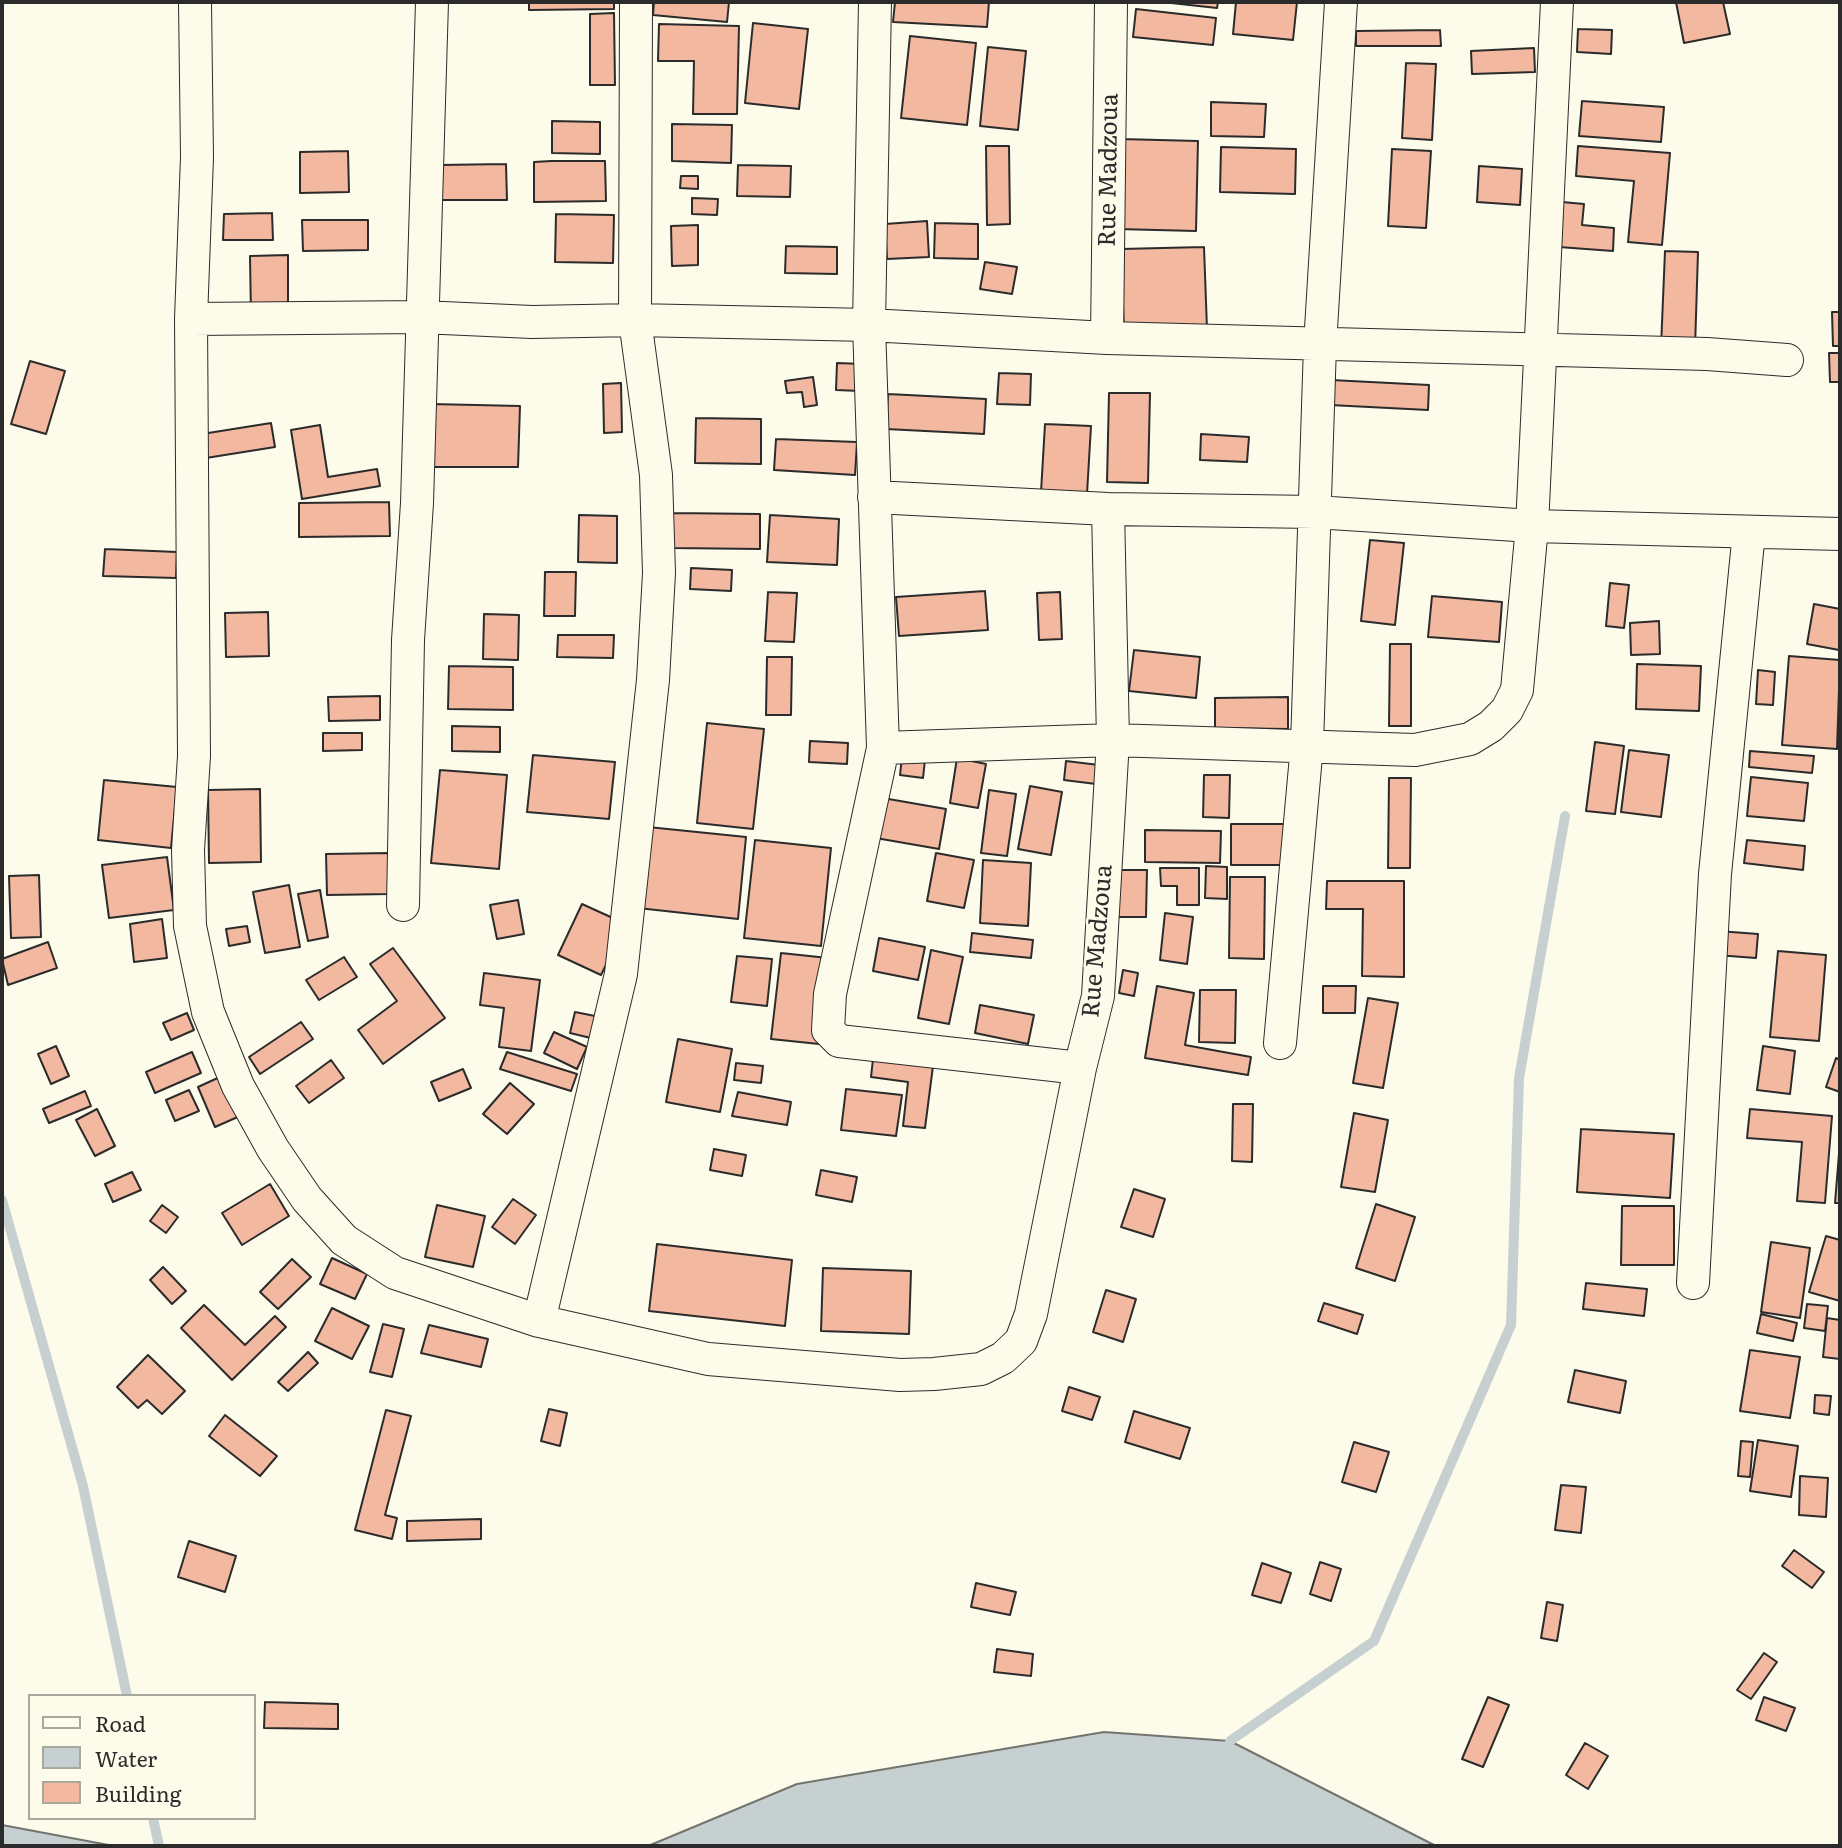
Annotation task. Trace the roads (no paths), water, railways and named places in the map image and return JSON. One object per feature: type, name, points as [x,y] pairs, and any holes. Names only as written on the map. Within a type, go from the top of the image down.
[{"type":"street","points":[[195,2],[197,156],[191,319],[194,755],[188,849],[190,926],[208,1012],[238,1086],[273,1149],[307,1199],[344,1240],[396,1273],[539,1321],[621,974],[653,680],[659,573],[656,475],[635,320],[636,2]]},
{"type":"street","points":[[403,905],[408,640],[430,140],[432,2]]},
{"type":"street","points":[[874,2],[869,325],[883,748],[830,994],[828,1030],[839,1041],[1080,1068]]},
{"type":"street","name":"Rue Madzoua","points":[[1107,338],[1111,2]]},
{"type":"street","points":[[1280,1044],[1307,745],[1320,345],[1341,2]]},
{"type":"street","points":[[883,748],[1113,740],[1415,750],[1470,738],[1507,710],[1517,690],[1532,526],[1538,351],[1557,2]]},
{"type":"street","points":[[191,319],[421,317],[532,322],[635,320],[869,325],[1107,338],[1707,354],[1787,359]]},
{"type":"street","points":[[874,497],[1108,509],[1315,512],[1532,526],[1840,534]]},
{"type":"street","name":"Rue Madzoua","points":[[539,1321],[708,1359],[900,1375],[981,1369],[1003,1358],[1021,1341],[1031,1314],[1080,1068],[1098,996],[1113,740],[1108,509]]},
{"type":"street","points":[[1693,1283],[1715,874],[1749,532]]},
{"type":"water","points":[[1104,1732],[1230,1741],[1436,1846],[648,1846],[797,1784]]},
{"type":"water","points":[[2,1825],[114,1846],[2,1846]]},
{"type":"waterway","points":[[1230,1741],[1374,1641],[1511,1325],[1519,1078],[1565,816]]},
{"type":"waterway","points":[[2,1200],[83,1486],[127,1694]]},
{"type":"waterway","points":[[153,1820],[159,1846]]}]
